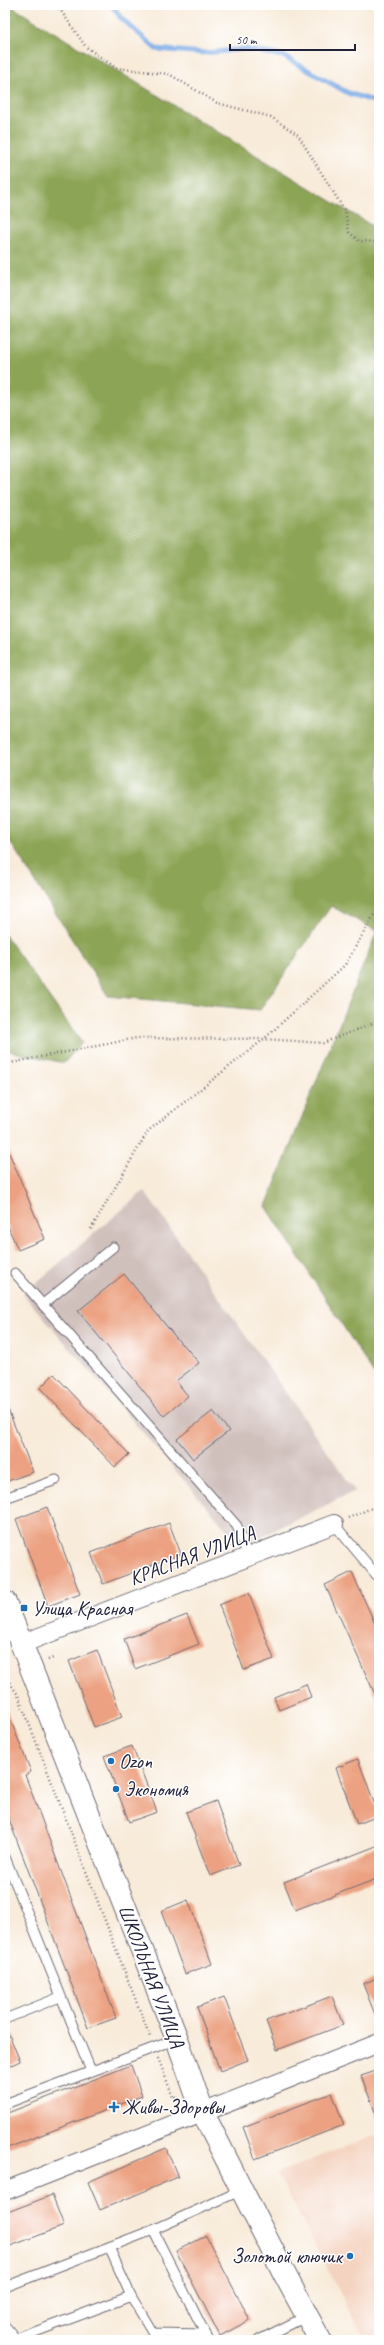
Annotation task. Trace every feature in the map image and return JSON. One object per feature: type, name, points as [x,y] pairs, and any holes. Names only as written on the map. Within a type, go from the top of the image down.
[{"type":"street","name":"КРАСНАЯ УЛИЦА","points":[[14,1638],[248,1557],[334,1524]]},
{"type":"street","name":"ШКОЛЬНАЯ УЛИЦА","points":[[5,1602],[14,1638],[177,2038],[203,2113],[320,2340]]},
{"type":"street","points":[[5,2191],[379,2043]]},
{"type":"lane","points":[[42,1305],[113,1247]]},
{"type":"lane","points":[[14,1273],[237,1526],[248,1557]]},
{"type":"lane","points":[[5,1498],[56,1480]]},
{"type":"lane","points":[[334,1524],[379,1578]]},
{"type":"lane","points":[[5,1857],[60,1997],[92,2071]]},
{"type":"lane","points":[[5,2019],[60,1997]]},
{"type":"lane","points":[[5,2104],[177,2038]]},
{"type":"lane","points":[[5,2287],[153,2230],[242,2190]]},
{"type":"lane","points":[[153,2230],[208,2337]]},
{"type":"lane","points":[[109,2247],[131,2296],[153,2334],[208,2337]]},
{"type":"lane","points":[[5,2326],[16,2339],[131,2296]]},
{"type":"lane","points":[[259,2340],[307,2316]]},
{"type":"path","points":[[57,5],[86,47],[116,68],[169,74],[217,103],[270,117],[298,135],[345,211],[349,232],[359,241],[379,242]]},
{"type":"path","points":[[91,1229],[148,1131],[264,1039],[345,966],[379,906]]},
{"type":"path","points":[[5,1064],[137,1038],[264,1039],[323,1043],[379,1021]]},
{"type":"path","points":[[368,1511],[379,1505]]},
{"type":"path","points":[[5,1676],[18,1695],[173,2097]]},
{"type":"shaded area","points":[[144,1191],[355,1491],[248,1543],[232,1536],[23,1294]]},
{"type":"shaded area","name":"Золотой ключик","points":[[379,2134],[379,2340],[365,2340],[277,2173]]},
{"type":"green space","points":[[5,5],[9,5],[379,230],[379,1382],[266,1206],[377,931],[331,906],[260,1010],[108,996],[5,834]]},
{"type":"green space","points":[[5,935],[82,1043],[64,1063],[5,1050]]},
{"type":"building","points":[[5,1143],[45,1239],[18,1250],[5,1220]]},
{"type":"building","points":[[124,1274],[182,1345],[183,1344],[199,1363],[176,1381],[188,1396],[164,1416],[78,1311]]},
{"type":"building","points":[[54,1374],[129,1454],[115,1467],[40,1388]]},
{"type":"building","points":[[5,1402],[33,1472],[5,1482]]},
{"type":"building","points":[[213,1411],[229,1431],[193,1459],[177,1439]]},
{"type":"building","points":[[47,1507],[80,1594],[48,1606],[16,1519]]},
{"type":"building","points":[[169,1523],[181,1554],[103,1584],[91,1553]]},
{"type":"building","points":[[352,1572],[379,1633],[379,1703],[325,1585]]},
{"type":"building","points":[[249,1593],[274,1659],[244,1670],[219,1605]]},
{"type":"building","points":[[187,1615],[199,1644],[135,1669],[124,1639]]},
{"type":"building","points":[[97,1650],[122,1717],[94,1727],[69,1661]]},
{"type":"building","points":[[306,1684],[311,1697],[279,1710],[274,1697]]},
{"type":"building","points":[[5,1706],[31,1772],[25,1775],[116,2018],[88,2028],[5,1809]]},
{"type":"building","points":[[132,1746],[157,1812],[129,1822],[104,1756]]},
{"type":"building","points":[[358,1759],[379,1816],[357,1824],[336,1768]]},
{"type":"building","points":[[216,1801],[239,1865],[210,1876],[186,1812]]},
{"type":"building","points":[[379,1845],[379,1878],[295,1910],[284,1882]]},
{"type":"building","points":[[188,1900],[212,1964],[185,1974],[161,1911]]},
{"type":"building","points":[[379,1977],[379,2022],[378,2022],[363,1984]]},
{"type":"building","points":[[332,1996],[343,2025],[277,2050],[266,2021]]},
{"type":"building","points":[[224,1997],[248,2060],[220,2071],[197,2007]]},
{"type":"building","points":[[5,2025],[20,2061],[5,2068]]},
{"type":"building","points":[[131,2065],[142,2096],[5,2149],[5,2114]]},
{"type":"building","points":[[379,2070],[379,2119],[378,2119],[361,2076]]},
{"type":"building","points":[[332,2093],[344,2125],[255,2159],[243,2127]]},
{"type":"building","points":[[166,2148],[178,2177],[100,2210],[88,2182]]},
{"type":"building","points":[[52,2195],[64,2226],[5,2248],[5,2213]]},
{"type":"building","points":[[206,2236],[250,2320],[220,2336],[176,2251]]},
{"type":"waterway","points":[[112,5],[120,17],[156,49],[205,53],[246,49],[283,56],[348,93],[379,103]]},
{"type":"place","name":"Улица Красная","points":[[24,1608]]},
{"type":"place","name":"Ozon","points":[[111,1761]]},
{"type":"place","name":"Экономия","points":[[116,1789]]},
{"type":"place","name":"Живы-Здоровы","points":[[114,2107]]},
{"type":"place","name":"Золотой ключик","points":[[350,2256]]}]
